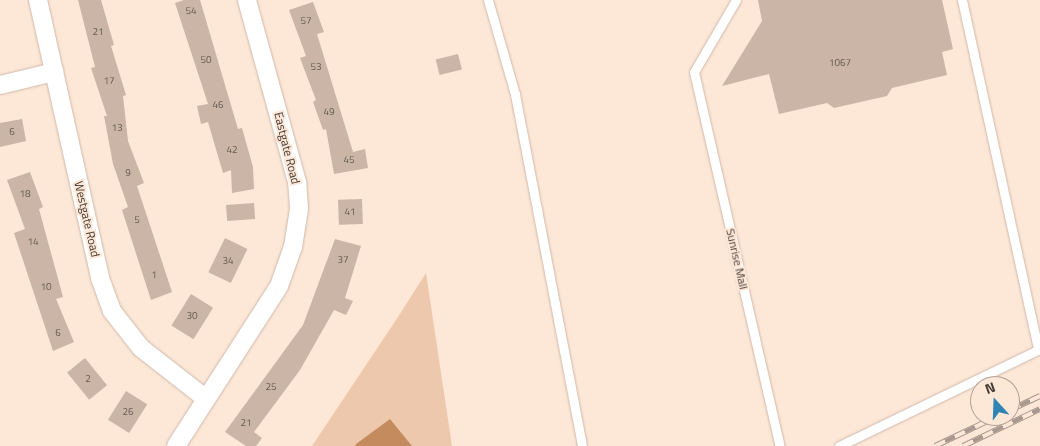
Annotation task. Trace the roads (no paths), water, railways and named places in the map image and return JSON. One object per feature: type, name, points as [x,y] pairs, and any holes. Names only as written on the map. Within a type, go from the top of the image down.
[{"type":"street","name":"Westgate Road","points":[[38,0],[100,278],[112,311],[140,348],[205,398]]},
{"type":"street","name":"Eastgate Road","points":[[176,446],[205,398],[279,286],[293,247],[298,208],[289,147],[247,0]]},
{"type":"street","points":[[0,85],[54,72]]},
{"type":"lane","points":[[488,0],[516,94],[582,446]]},
{"type":"lane","name":"Sunrise Mall","points":[[736,0],[694,72],[780,446]]},
{"type":"lane","points":[[839,446],[1039,350],[962,0]]},
{"type":"railway","points":[[1020,405],[1040,396]]},
{"type":"railway","points":[[963,446],[1040,409]]},
{"type":"railway","points":[[935,446],[977,426]]}]
